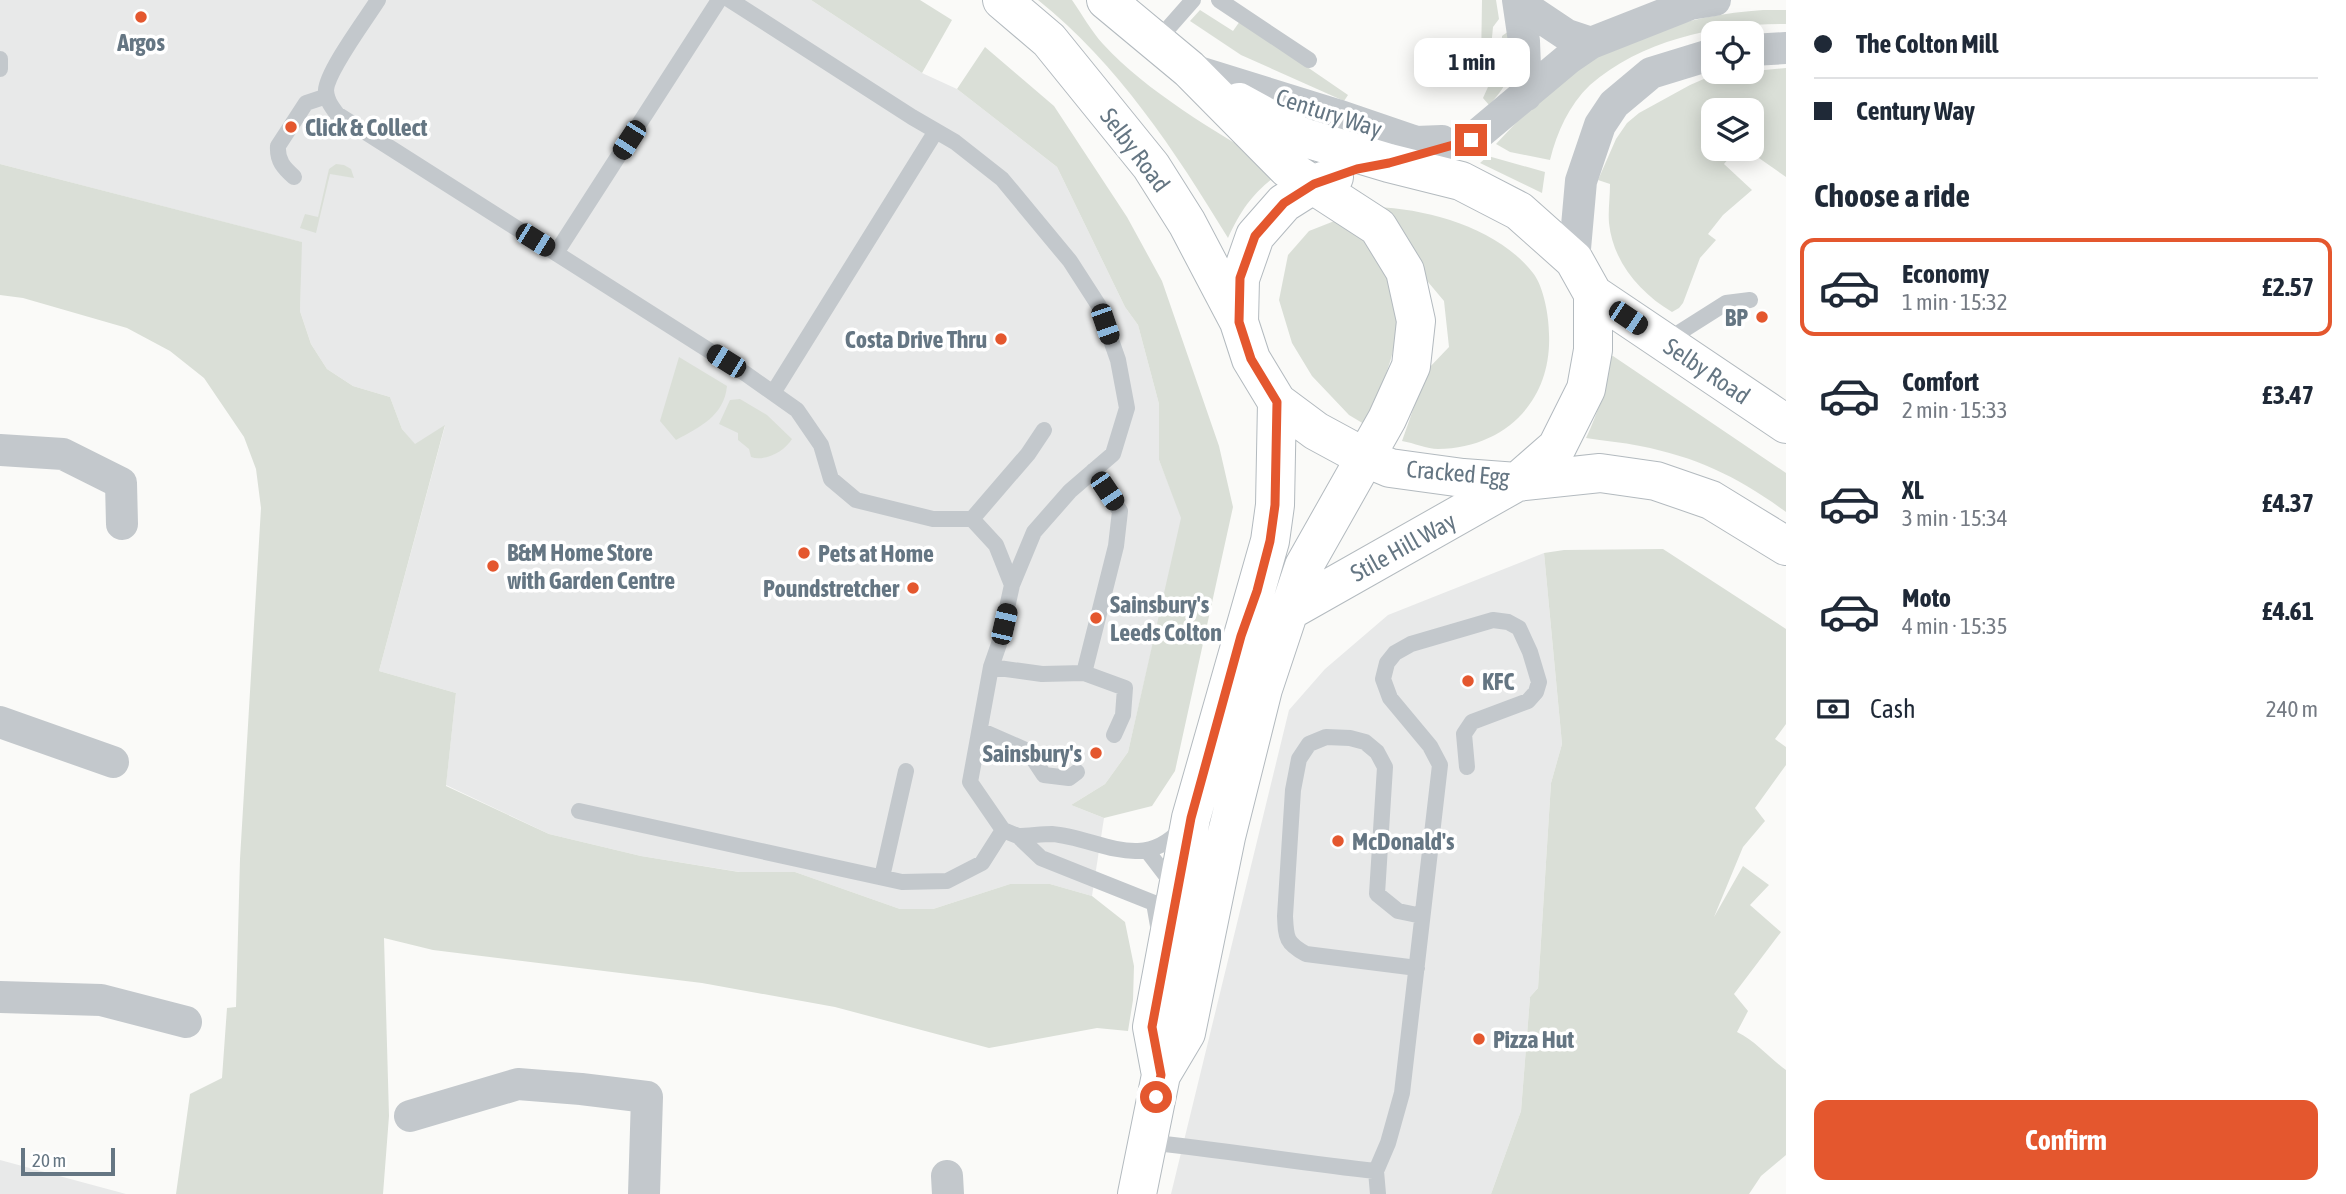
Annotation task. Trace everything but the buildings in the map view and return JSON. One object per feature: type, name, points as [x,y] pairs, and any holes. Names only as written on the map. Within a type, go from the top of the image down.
[{"type":"main road","name":"Selby Road","points":[[1002,0],[1049,40],[1151,166],[1187,223],[1239,322]]},
{"type":"main road","points":[[1106,0],[1189,69],[1287,168],[1314,184]]},
{"type":"main road","points":[[1189,69],[1250,109],[1303,137],[1389,163]]},
{"type":"main road","name":"Cracked Egg","points":[[1389,163],[1461,181],[1519,211],[1574,260],[1593,294],[1593,351],[1586,389],[1557,447],[1517,482],[1463,478],[1390,468],[1316,431],[1277,402],[1251,359],[1239,322],[1240,278],[1255,236],[1284,203],[1314,184],[1357,169],[1389,163]]},
{"type":"main road","name":"Cracked Egg","points":[[1314,184],[1378,226],[1405,271],[1416,321],[1411,366],[1387,419],[1364,457]]},
{"type":"main road","name":"Selby Road","points":[[1593,294],[1786,424]]},
{"type":"main road","name":"Stile Hill Way","points":[[1161,1075],[1152,1027],[1164,964],[1180,904],[1191,818],[1270,541],[1275,505],[1277,402]]},
{"type":"main road","name":"Stile Hill Way","points":[[1136,1194],[1161,1075],[1186,1033],[1180,904],[1226,837],[1263,689],[1304,566],[1364,457]]},
{"type":"main road","points":[[1517,482],[1600,473],[1656,481],[1711,500],[1786,546]]},
{"type":"main road","name":"Stile Hill Way","points":[[1289,611],[1517,482]]},
{"type":"street","name":"Century Way","points":[[1389,163],[1471,140],[1569,58],[1591,43],[1690,4],[1715,0]]},
{"type":"street","points":[[1518,1],[1567,35],[1591,43]]},
{"type":"street","points":[[1518,1],[1525,51],[1526,95]]},
{"type":"street","points":[[1764,49],[1786,48]]},
{"type":"street","points":[[1574,260],[1581,181],[1600,125],[1615,104],[1651,73],[1701,58]]},
{"type":"street","name":"Century Way","points":[[1189,69],[1416,142],[1471,140]]},
{"type":"street","points":[[0,450],[63,454],[121,483],[122,524]]},
{"type":"street","points":[[0,722],[113,762]]},
{"type":"street","points":[[0,997],[101,1000],[186,1022]]},
{"type":"street","points":[[410,1116],[518,1084],[581,1088],[647,1097],[644,1194]]},
{"type":"lane","points":[[378,0],[328,76],[327,96],[337,114],[797,410],[821,445],[831,479],[856,500],[933,519],[972,519],[996,545],[1012,585]]},
{"type":"lane","points":[[556,253],[719,0]]},
{"type":"lane","points":[[730,0],[955,142],[1002,179],[1070,261],[1099,306],[1118,360],[1127,408],[1113,454],[1070,491],[1034,532],[1012,585],[991,667],[970,782],[1011,833],[1041,858],[1180,904]]},
{"type":"lane","points":[[1156,42],[1193,0]]},
{"type":"lane","points":[[1219,0],[1309,60]]},
{"type":"lane","points":[[0,59],[0,69]]},
{"type":"lane","points":[[294,177],[282,167],[278,146],[306,103],[327,96]]},
{"type":"lane","points":[[773,393],[936,131]]},
{"type":"lane","points":[[1664,342],[1726,303],[1750,300]]},
{"type":"lane","points":[[972,519],[1028,454],[1044,430]]},
{"type":"lane","points":[[1084,673],[1116,546],[1120,511],[1093,471]]},
{"type":"lane","points":[[1378,1194],[1376,1171],[1388,1143],[1402,1093],[1440,765],[1430,746],[1390,698],[1383,679],[1387,663],[1395,653],[1411,644],[1493,620],[1508,622],[1519,628],[1539,682],[1536,692],[1528,701],[1472,722],[1464,734],[1467,767]]},
{"type":"lane","points":[[991,667],[1042,674],[1084,673],[1125,688],[1123,715],[1114,735]]},
{"type":"lane","points":[[980,730],[1028,751],[1044,775],[1069,778],[1077,772]]},
{"type":"lane","points":[[1417,968],[1306,954],[1292,946],[1286,935],[1293,790],[1299,759],[1309,744],[1325,737],[1350,738],[1365,742],[1377,752],[1385,767],[1377,894],[1398,911],[1422,916]]},
{"type":"lane","points":[[882,877],[906,771]]},
{"type":"lane","points":[[579,811],[902,882],[947,881],[982,863],[1011,833],[1052,834],[1148,852],[1180,904]]},
{"type":"lane","name":"Stile Hill Way","points":[[1148,852],[1170,842],[1191,818]]},
{"type":"lane","points":[[1147,1142],[1221,1150],[1296,1163],[1376,1171]]},
{"type":"shaded area","points":[[0,0],[811,0],[922,73],[957,89],[1057,167],[1125,307],[1138,325],[1159,404],[1159,460],[1182,518],[1128,752],[1105,784],[1071,805],[1104,818],[1092,896],[1050,884],[1010,884],[933,909],[900,909],[795,872],[740,872],[641,856],[549,834],[446,785],[456,693],[379,671],[445,426],[415,445],[402,429],[390,397],[353,386],[327,369],[311,344],[300,311],[301,242],[0,164]]},
{"type":"shaded area","points":[[811,0],[920,0],[952,20],[922,73]]},
{"type":"shaded area","points":[[1038,0],[1072,0],[1103,44],[1142,80],[1188,113],[1282,171],[1250,200],[1228,238],[1143,110],[1094,52]]},
{"type":"shaded area","points":[[1482,0],[1496,0],[1499,19],[1493,27],[1490,58],[1481,65]]},
{"type":"shaded area","points":[[1200,10],[1233,31],[1240,21],[1348,95],[1344,101],[1241,55],[1190,21]]},
{"type":"shaded area","points":[[1786,10],[1786,24],[1764,24],[1764,21],[1701,21],[1701,33],[1657,46],[1610,69],[1590,85],[1570,110],[1556,139],[1550,160],[1510,152],[1496,144],[1549,90],[1596,57],[1649,33],[1677,24],[1734,13]]},
{"type":"shaded area","points":[[1509,31],[1511,62],[1508,79],[1489,105],[1483,98],[1501,58],[1502,36]]},
{"type":"shaded area","points":[[985,47],[1054,106],[1127,217],[1162,281],[1219,446],[1233,507],[1175,771],[1152,806],[1104,818],[1071,805],[1105,784],[1128,752],[1181,518],[1159,460],[1159,404],[1138,325],[1125,307],[1057,167],[957,89]]},
{"type":"shaded area","points":[[1786,68],[1786,177],[1763,161],[1764,98],[1701,98],[1701,161],[1727,161],[1724,164],[1752,190],[1723,215],[1708,234],[1716,240],[1700,258],[1683,303],[1672,312],[1649,296],[1622,263],[1616,251],[1609,218],[1610,184],[1598,180],[1616,139],[1627,123],[1639,113],[1701,80],[1701,84],[1764,84],[1764,70]]},
{"type":"shaded area","points":[[1488,156],[1545,172],[1542,193],[1480,163]]},
{"type":"shaded area","points":[[0,164],[302,242],[300,311],[311,344],[327,369],[353,386],[390,397],[402,429],[415,444],[445,425],[379,671],[456,693],[446,786],[549,834],[641,856],[739,872],[795,872],[900,909],[933,909],[1010,884],[1050,884],[1092,896],[1125,922],[1134,966],[1133,1000],[1128,1031],[1097,1028],[989,1048],[835,1007],[702,983],[433,950],[384,938],[389,1116],[383,1194],[176,1194],[190,1094],[222,1078],[227,1008],[236,1007],[240,859],[261,508],[256,469],[244,437],[204,378],[170,351],[127,328],[23,298],[0,295]]},
{"type":"shaded area","points":[[336,164],[351,169],[354,178],[330,174],[316,233],[300,228],[305,214],[318,217],[329,169]]},
{"type":"shaded area","points":[[1376,207],[1440,217],[1483,233],[1519,258],[1533,273],[1540,286],[1547,311],[1549,334],[1548,358],[1542,380],[1533,400],[1520,416],[1503,430],[1484,440],[1462,447],[1438,449],[1402,441],[1427,370],[1449,347],[1444,301],[1423,276]]},
{"type":"shaded area","points":[[1342,218],[1352,223],[1380,261],[1389,277],[1395,303],[1397,322],[1392,356],[1364,424],[1349,415],[1312,376],[1292,343],[1279,300],[1288,255],[1309,231]]},
{"type":"shaded area","points":[[1613,356],[1786,473],[1786,512],[1735,479],[1699,463],[1640,446],[1586,438],[1601,398],[1609,357]]},
{"type":"shaded area","points":[[679,357],[727,386],[716,413],[702,425],[676,440],[660,421]]},
{"type":"shaded area","points":[[740,399],[767,415],[792,439],[789,443],[768,457],[751,457],[749,449],[738,440],[738,433],[719,424],[730,400]]},
{"type":"shaded area","points":[[1663,549],[1786,629],[1786,724],[1775,739],[1786,747],[1786,765],[1755,808],[1765,821],[1743,847],[1714,917],[1743,866],[1769,885],[1750,905],[1781,932],[1734,994],[1748,1011],[1737,1032],[1786,1070],[1786,1155],[1761,1176],[1749,1194],[1491,1194],[1521,1111],[1530,997],[1538,988],[1551,783],[1562,744],[1544,553],[1564,550]]},
{"type":"shaded area","points":[[1544,553],[1562,744],[1551,783],[1538,988],[1530,997],[1521,1111],[1491,1194],[1171,1194],[1289,710],[1325,669],[1388,615]]},
{"type":"shaded area","points":[[0,1160],[126,1194],[0,1194]]},
{"type":"place","name":"Argos","points":[[141,17]]},
{"type":"place","name":"Click & Collect","points":[[291,127]]},
{"type":"place","name":"BP","points":[[1762,317]]},
{"type":"place","name":"Costa Drive Thru","points":[[1001,339]]},
{"type":"place","name":"Pets at Home","points":[[804,553]]},
{"type":"place","name":"B&M Home Store with Garden Centre","points":[[493,566]]},
{"type":"place","name":"Poundstretcher","points":[[913,588]]},
{"type":"place","name":"Sainsbury's Leeds Colton","points":[[1096,618]]},
{"type":"place","name":"KFC","points":[[1468,681]]},
{"type":"place","name":"Sainsbury's","points":[[1096,753]]},
{"type":"place","name":"McDonald's","points":[[1338,841]]},
{"type":"place","name":"Pizza Hut","points":[[1479,1039]]},
{"type":"route","points":[[1156,1097],[1161,1075],[1152,1027],[1191,818],[1241,636],[1257,591],[1270,541],[1275,505],[1277,402],[1251,359],[1239,322],[1240,278],[1255,236],[1284,203],[1314,184],[1357,169],[1471,140]]}]
